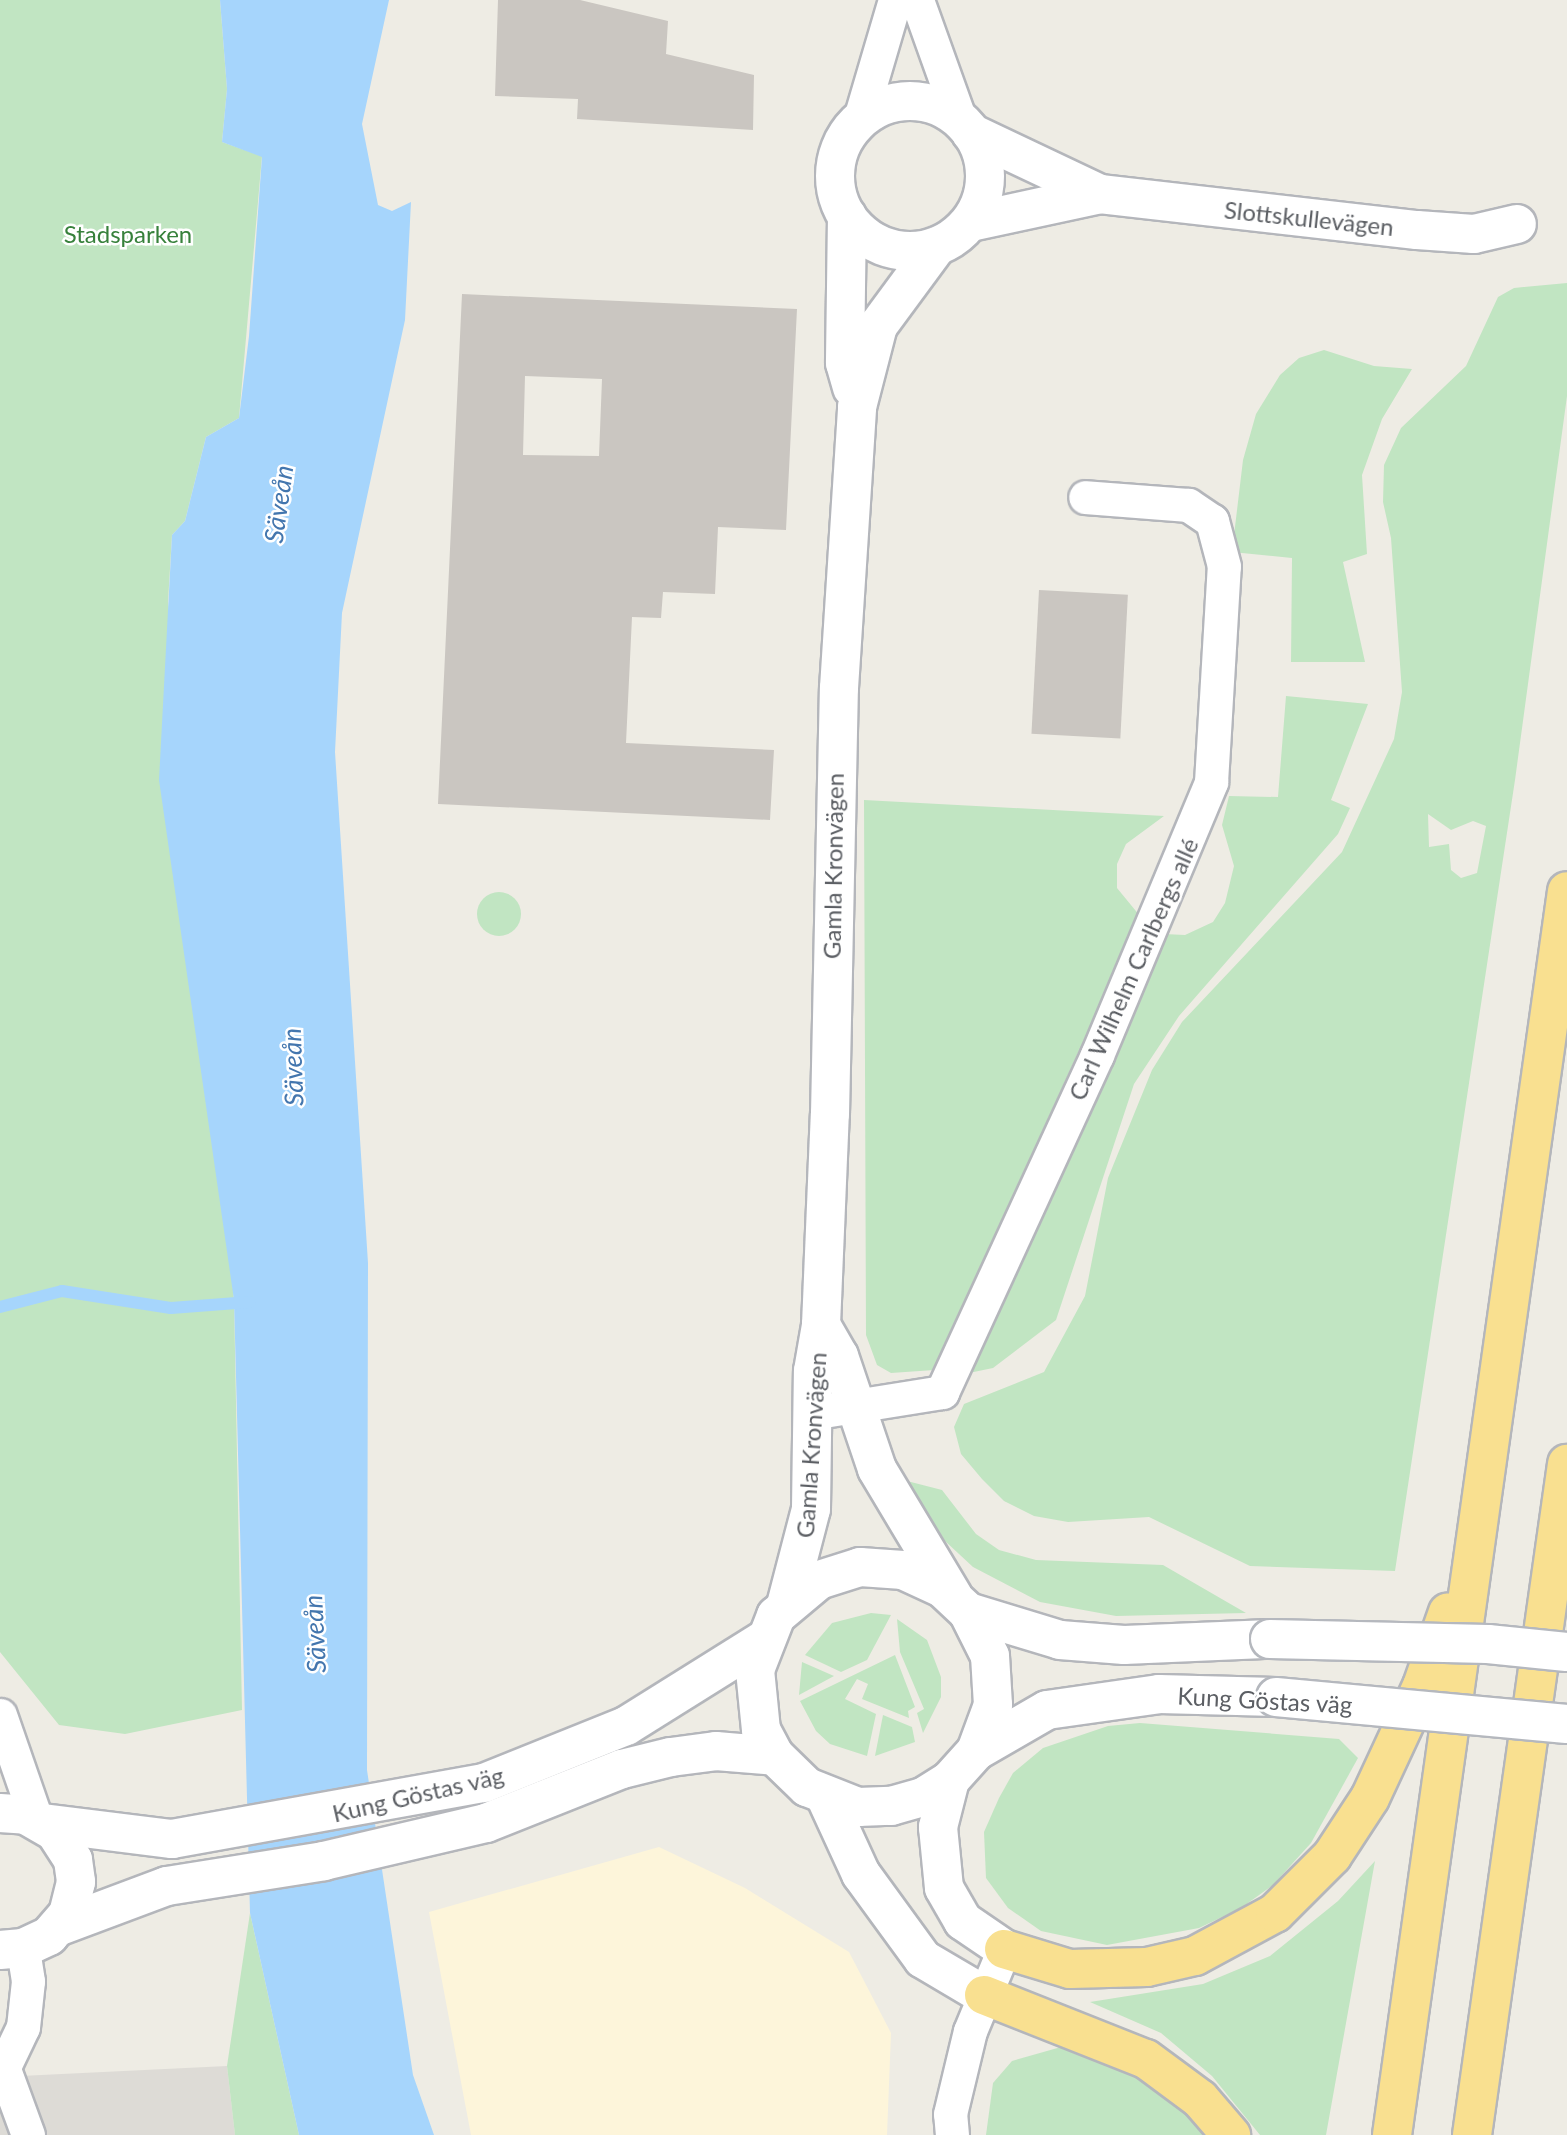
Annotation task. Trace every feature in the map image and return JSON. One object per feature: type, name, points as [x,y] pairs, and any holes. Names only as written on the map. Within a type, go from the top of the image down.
[{"type":"highway","points":[[1392,2135],[1567,891]]},
{"type":"highway","points":[[1472,2135],[1567,1464]]},
{"type":"highway","points":[[1004,1949],[1070,1969],[1147,1966],[1195,1956],[1275,1913],[1300,1891],[1332,1856],[1390,1762],[1463,1572],[1483,1479]]},
{"type":"highway","points":[[984,1995],[1146,2059],[1200,2099],[1231,2135]]},
{"type":"main road","points":[[920,102],[966,127],[985,168],[985,187],[971,222],[937,247],[908,251],[880,245],[847,216],[836,189],[836,167],[842,146],[859,122],[887,105],[920,102]]},
{"type":"main road","name":"Slottskullevägen","points":[[966,127],[1100,194]]},
{"type":"main road","name":"Slottskullevägen","points":[[971,222],[1100,194],[1417,230],[1474,234],[1517,224]]},
{"type":"main road","name":"Gamla Kronvägen","points":[[847,216],[845,363],[857,407]]},
{"type":"main road","name":"Gamla Kronvägen","points":[[786,1605],[811,1509],[811,1413],[821,1325],[839,688],[857,407],[878,326],[937,247]]},
{"type":"main road","name":"Gamla Kronvägen","points":[[821,1325],[839,1356],[877,1469],[960,1604]]},
{"type":"main road","points":[[960,1604],[985,1640],[994,1689],[976,1751],[950,1780],[923,1797],[891,1806],[858,1807],[827,1798],[790,1774],[775,1756],[754,1701],[762,1641],[786,1605],[819,1580],[860,1567],[903,1570],[960,1604],[1060,1640],[1124,1645],[1270,1639],[1567,1652]]},
{"type":"main road","name":"Kung Göstas väg","points":[[26,1818],[172,1839],[218,1834],[411,1800],[553,1760],[626,1727],[762,1641]]},
{"type":"main road","name":"Kung Göstas väg","points":[[976,1751],[1047,1710],[1095,1699],[1159,1694],[1276,1697],[1567,1724]]},
{"type":"main road","name":"Kung Göstas väg","points":[[11,1949],[60,1926],[167,1886],[416,1841],[486,1823],[622,1769],[671,1757],[716,1751],[775,1756]]},
{"type":"main road","points":[[950,1780],[937,1827],[944,1888],[963,1921],[1004,1949]]},
{"type":"main road","points":[[827,1798],[861,1874],[923,1959],[984,1995]]},
{"type":"main road","points":[[26,1818],[63,1840],[76,1871],[72,1904],[60,1926]]},
{"type":"street","points":[[859,122],[895,0]]},
{"type":"street","points":[[918,0],[966,127]]},
{"type":"street","name":"Carl Wilhelm Carlbergs allé","points":[[811,1413],[942,1392],[1097,1055],[1211,782],[1224,566],[1212,522],[1188,505],[1085,497]]},
{"type":"street","points":[[0,1714],[26,1818]]},
{"type":"street","points":[[11,1949],[25,2014],[3,2073],[28,2135]]},
{"type":"street","points":[[952,2135],[957,2080],[984,1995],[1004,1949]]},
{"type":"shaded area","points":[[659,1847],[745,1888],[849,1952],[891,2033],[887,2135],[471,2135],[429,1912]]},
{"type":"shaded area","points":[[227,2066],[235,2135],[0,2135],[0,2077]]},
{"type":"green space","name":"Stadsparken","points":[[0,0],[220,0],[227,89],[222,142],[262,156],[239,418],[206,437],[185,521],[172,535],[168,602],[234,1300],[242,1710],[125,1734],[59,1725],[0,1652]]},
{"type":"green space","points":[[1567,283],[1567,396],[1515,780],[1395,1571],[1250,1566],[1149,1517],[1068,1522],[1034,1516],[1004,1501],[982,1479],[961,1454],[954,1427],[964,1404],[1044,1372],[1085,1296],[1108,1178],[1152,1070],[1182,1022],[1342,852],[1394,739],[1402,692],[1391,538],[1383,502],[1384,465],[1401,428],[1466,366],[1498,297],[1514,288]],"holes":[[[1428,814],[1451,830],[1473,821],[1486,826],[1477,873],[1461,878],[1451,870],[1449,844],[1429,847]]]},
{"type":"green space","points":[[1324,350],[1374,366],[1412,369],[1382,419],[1362,475],[1367,554],[1343,562],[1365,662],[1291,662],[1292,558],[1232,552],[1243,460],[1256,414],[1280,375],[1299,358]]},
{"type":"green space","points":[[1286,696],[1368,704],[1331,800],[1350,808],[1338,834],[1179,1016],[1134,1084],[1056,1320],[993,1368],[964,1374],[1164,934],[1185,935],[1213,922],[1225,903],[1234,866],[1222,825],[1229,796],[1278,797]]},
{"type":"green space","points":[[864,800],[1164,816],[1126,844],[1117,864],[1117,888],[1140,916],[934,1370],[891,1373],[877,1365],[866,1335]]},
{"type":"green space","points":[[499,892],[514,899],[521,914],[514,929],[499,936],[484,929],[477,914],[484,899]]},
{"type":"green space","points":[[907,1481],[942,1490],[976,1534],[999,1550],[1036,1560],[1163,1565],[1246,1613],[1116,1616],[1040,1602],[973,1567],[945,1541]]},
{"type":"green space","points":[[871,1613],[891,1615],[867,1660],[841,1672],[805,1655],[832,1623]]},
{"type":"green space","points":[[897,1619],[927,1640],[941,1677],[941,1697],[923,1733],[917,1713],[924,1709],[900,1652]]},
{"type":"green space","points":[[895,1655],[915,1707],[908,1711],[909,1718],[862,1699],[868,1684],[857,1679],[845,1699],[876,1714],[867,1756],[830,1744],[816,1731],[800,1701]]},
{"type":"green space","points":[[802,1662],[834,1676],[799,1695]]},
{"type":"green space","points":[[883,1715],[912,1727],[915,1742],[875,1756]]},
{"type":"green space","points":[[1140,1723],[1339,1739],[1358,1758],[1311,1843],[1273,1885],[1241,1908],[1199,1928],[1107,1945],[1041,1931],[1008,1908],[986,1878],[984,1832],[999,1798],[1013,1773],[1043,1748],[1108,1726]]},
{"type":"green space","points":[[1375,1861],[1326,2135],[1260,2135],[1212,2076],[1161,2033],[1090,2002],[1203,1984],[1270,1956],[1338,1901]]},
{"type":"green space","points":[[250,1913],[299,2135],[235,2135],[227,2066]]},
{"type":"green space","points":[[1061,2047],[1085,2051],[1137,2073],[1214,2135],[986,2135],[993,2083],[1012,2061]]},
{"type":"water","name":"Säveån","points":[[220,0],[389,0],[362,124],[378,205],[392,211],[411,202],[405,320],[342,613],[335,752],[368,1263],[367,1770],[413,2075],[434,2135],[299,2135],[250,1913],[234,1300],[159,780],[172,535],[185,521],[206,437],[239,418],[249,336],[262,157],[222,142],[227,89]]},
{"type":"building","points":[[498,0],[580,0],[668,21],[666,54],[754,75],[753,130],[577,119],[578,99],[495,96]]},
{"type":"building","points":[[462,294],[797,309],[786,530],[718,527],[715,594],[663,592],[661,618],[632,617],[626,743],[774,750],[770,820],[438,804]],"holes":[[[525,376],[602,379],[599,456],[523,455]]]},
{"type":"building","points":[[1039,590],[1128,595],[1120,738],[1031,734]]},
{"type":"waterway","points":[[0,1307],[62,1291],[171,1308],[250,1302]]}]
